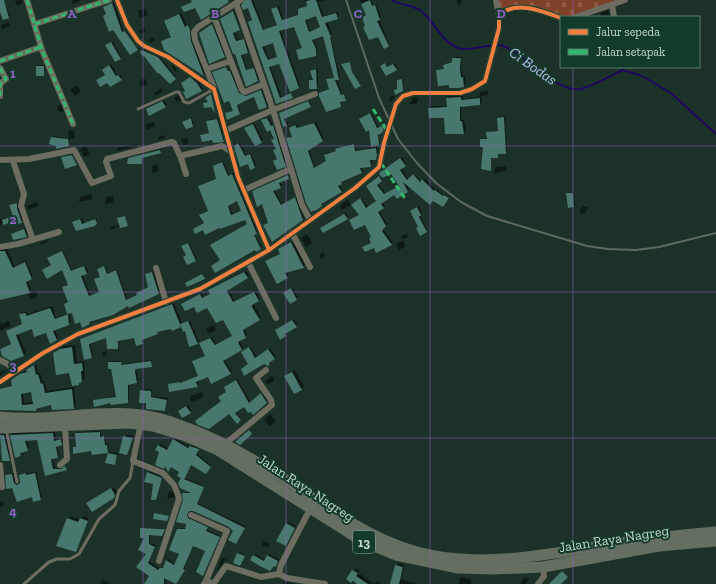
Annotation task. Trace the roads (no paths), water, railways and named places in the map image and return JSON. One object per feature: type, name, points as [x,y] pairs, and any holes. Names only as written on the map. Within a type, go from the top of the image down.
[{"type":"highway","name":"Jalan Raya Nagreg","points":[[0,418],[130,414],[143,415],[188,428],[225,444],[292,484],[367,533],[399,547],[434,556],[477,561],[521,559],[658,537],[716,532]]},
{"type":"highway","name":"Jalan Raya Nagreg","points":[[3,427],[141,423],[183,435],[218,450],[364,542],[396,555],[458,568],[493,569],[543,567],[659,546],[716,541]]},
{"type":"street","points":[[27,0],[41,47],[73,124]]},
{"type":"street","points":[[35,24],[109,0]]},
{"type":"street","points":[[117,0],[127,25],[138,41],[144,46],[168,57],[214,89]]},
{"type":"street","points":[[0,382],[17,369],[78,334],[166,302],[215,282],[269,250],[355,188],[380,167],[384,143],[396,104],[403,96],[413,93],[460,93],[472,89],[485,80],[497,35],[499,15],[496,0]]},
{"type":"street","points":[[579,16],[624,0]]},
{"type":"street","points":[[269,250],[244,190],[214,89],[193,34],[198,27],[239,1],[302,205],[310,220]]},
{"type":"street","points":[[612,5],[614,16]]},
{"type":"street","points":[[499,15],[510,7],[517,6],[533,8],[560,18]]},
{"type":"street","points":[[214,17],[243,92],[264,84]]},
{"type":"street","points":[[0,61],[41,47]]},
{"type":"street","points":[[207,70],[231,61]]},
{"type":"street","points":[[0,68],[6,79],[0,84],[0,96]]},
{"type":"street","points":[[227,130],[315,94]]},
{"type":"street","points":[[0,160],[13,161],[74,150],[92,183],[110,176],[105,160],[172,142],[174,143],[181,158],[186,174]]},
{"type":"street","points":[[181,158],[184,155],[222,146],[232,152]]},
{"type":"street","points":[[13,161],[24,194],[21,206],[33,240]]},
{"type":"street","points":[[244,190],[291,168]]},
{"type":"street","points":[[0,247],[33,240],[59,232]]},
{"type":"street","points":[[292,233],[310,267]]},
{"type":"street","points":[[248,262],[276,318]]},
{"type":"street","points":[[156,268],[166,302]]},
{"type":"street","points":[[0,360],[17,369]]},
{"type":"street","points":[[225,444],[272,405],[271,400],[256,378],[266,370]]},
{"type":"street","points":[[141,423],[133,461],[163,473],[174,485],[179,499],[159,560]]},
{"type":"street","points":[[60,465],[67,459],[65,426]]},
{"type":"street","points":[[0,465],[2,487]]},
{"type":"street","points":[[279,574],[281,565],[310,509]]},
{"type":"street","points":[[191,515],[227,531],[205,583],[215,582],[226,566],[261,577],[279,574],[287,578],[325,584]]},
{"type":"street","points":[[538,584],[544,576],[543,567]]},
{"type":"lane","points":[[138,109],[176,92],[179,92],[184,102],[189,103],[214,89]]},
{"type":"lane","points":[[3,427],[17,482]]},
{"type":"lane","points":[[24,584],[49,562],[57,559],[70,559],[78,554],[99,519],[115,505],[119,491],[130,478],[133,461]]},
{"type":"waterway","name":"Ci Bodas","points":[[392,0],[420,10],[442,36],[458,48],[470,49],[501,45],[514,52],[553,80],[572,89],[581,89],[623,70],[642,76],[671,93],[716,134]]},
{"type":"railway","points":[[346,0],[379,98],[398,139],[417,163],[436,183],[461,202],[487,216],[587,246],[608,249],[636,250],[659,247],[716,233]]}]
